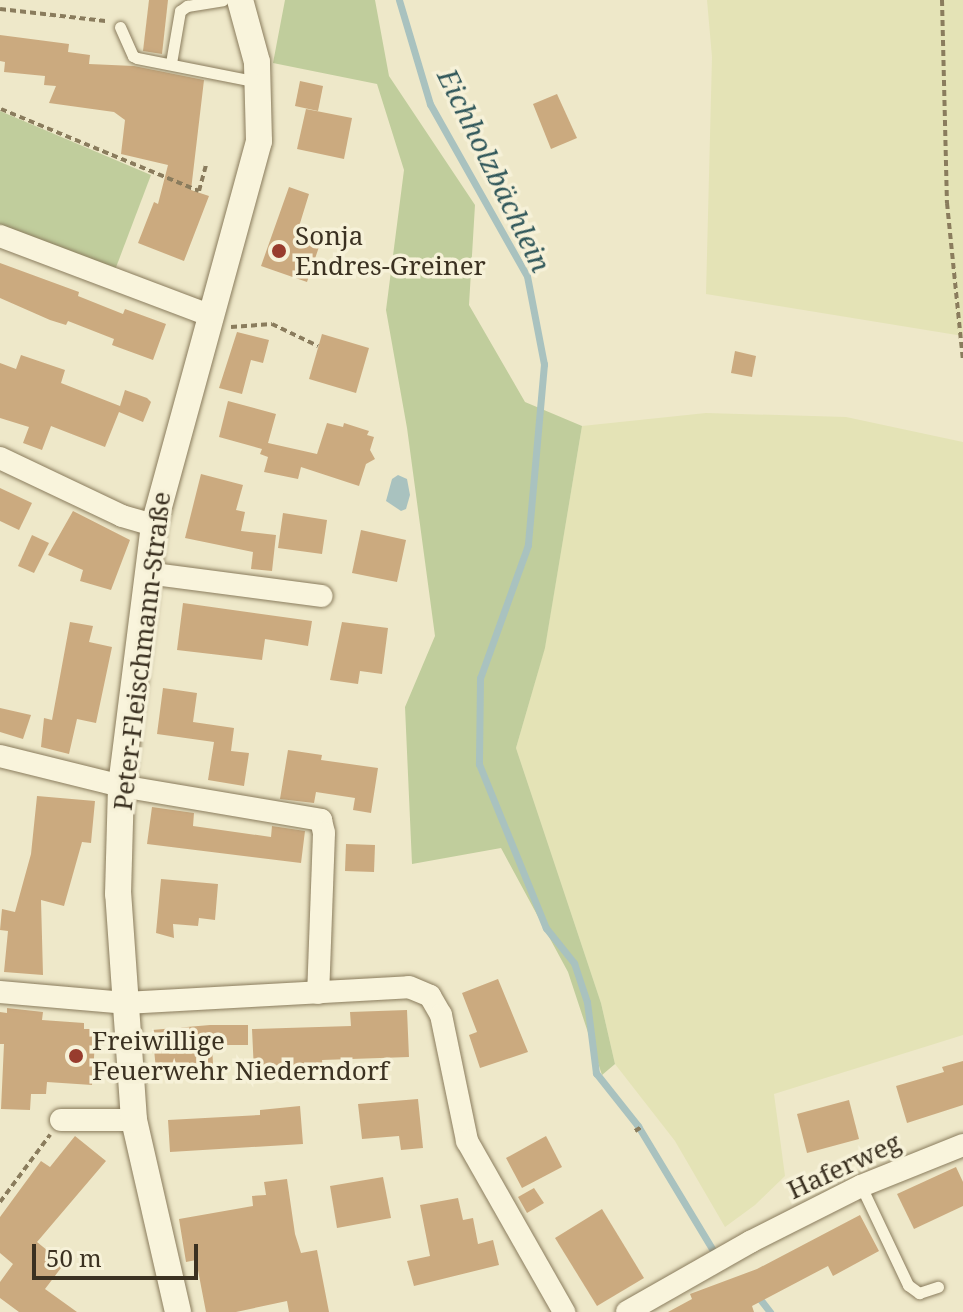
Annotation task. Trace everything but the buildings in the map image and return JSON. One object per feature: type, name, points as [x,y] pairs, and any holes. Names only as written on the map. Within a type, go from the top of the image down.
[{"type":"street","name":"Peter-Fleischmann-Straße","points":[[178,1312],[134,1120],[118,894],[121,786],[154,525],[209,318],[253,173],[259,141],[258,82],[251,34],[240,0]]},
{"type":"street","points":[[0,236],[209,318]]},
{"type":"street","points":[[0,458],[122,516],[154,525]]},
{"type":"street","points":[[147,573],[321,596]]},
{"type":"street","points":[[0,756],[121,786],[321,820],[324,833],[318,993]]},
{"type":"street","points":[[0,992],[125,1003],[409,987],[430,996],[441,1015],[467,1141],[564,1312]]},
{"type":"street","points":[[61,1120],[134,1120]]},
{"type":"street","name":"Haferweg","points":[[627,1312],[750,1242],[861,1186],[963,1145]]},
{"type":"lane","points":[[171,63],[180,11],[187,6],[223,0]]},
{"type":"lane","points":[[120,27],[133,56],[258,82]]},
{"type":"lane","points":[[861,1186],[908,1285],[919,1293],[938,1287]]},
{"type":"path","points":[[942,0],[947,203],[963,360]]},
{"type":"path","points":[[0,9],[112,22],[120,27]]},
{"type":"path","points":[[1,109],[199,191],[206,165]]},
{"type":"path","points":[[209,318],[237,328],[272,324],[318,346]]},
{"type":"path","points":[[0,1202],[61,1120]]},
{"type":"path","points":[[635,1131],[643,1126]]},
{"type":"green space","points":[[285,0],[375,0],[389,76],[475,205],[469,305],[525,402],[582,426],[545,648],[516,748],[601,1003],[615,1064],[602,1075],[568,972],[501,848],[412,864],[405,707],[435,636],[407,428],[386,310],[404,170],[377,84],[273,63]]},
{"type":"green space","points":[[707,0],[963,0],[963,336],[706,294],[712,57]]},
{"type":"green space","points":[[0,111],[151,175],[115,270],[0,227]]},
{"type":"green space","points":[[706,413],[846,417],[963,442],[963,1035],[774,1094],[785,1176],[755,1205],[725,1227],[675,1141],[615,1064],[601,1003],[516,748],[545,647],[582,426]]},
{"type":"water","points":[[398,475],[407,479],[410,495],[406,509],[401,511],[386,501],[392,479]]},
{"type":"waterway","name":"Eichholzbächlein","points":[[399,0],[430,104],[527,276],[544,364],[528,545],[480,678],[479,764],[546,928],[574,963],[587,1002],[596,1073],[638,1126],[714,1252]]},
{"type":"waterway","name":"Eichholzbächlein","points":[[756,1294],[770,1312]]},
{"type":"place","name":"Sonja Endres-Greiner","points":[[279,251]]},
{"type":"place","name":"Freiwillige Feuerwehr Niederndorf","points":[[76,1056]]}]
